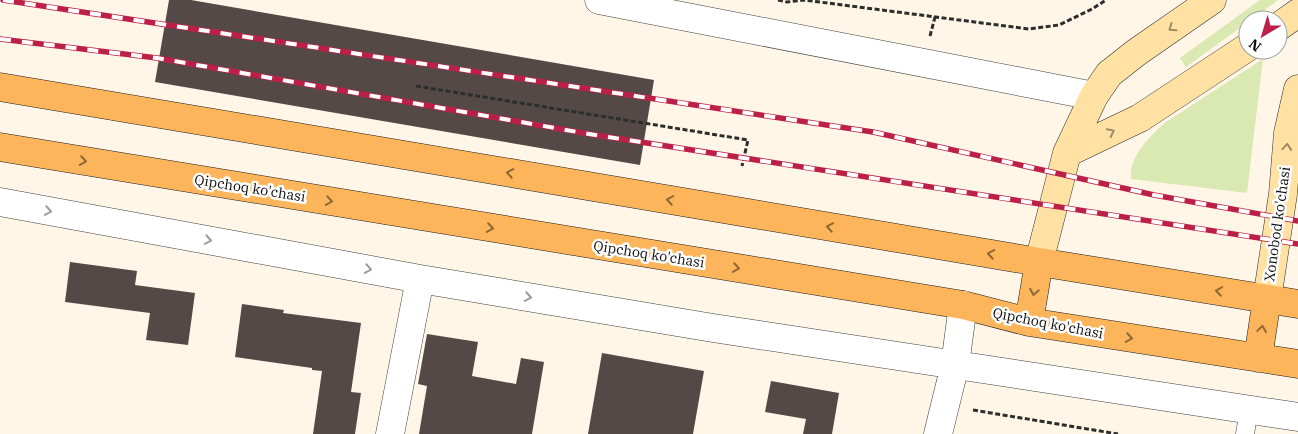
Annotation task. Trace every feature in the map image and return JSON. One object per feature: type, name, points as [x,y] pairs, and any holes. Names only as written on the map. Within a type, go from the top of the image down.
[{"type":"main road","points":[[0,87],[1298,304]]},
{"type":"main road","name":"Qipchoq ko'chasi","points":[[0,147],[962,306],[1029,322],[1298,364]]},
{"type":"main road","points":[[1029,322],[1039,262]]},
{"type":"main road","points":[[1258,358],[1267,299]]},
{"type":"street","points":[[599,0],[1094,96]]},
{"type":"street","points":[[1039,262],[1068,153],[1094,96],[1109,74],[1116,68],[1212,0]]},
{"type":"street","points":[[1068,153],[1140,118],[1238,54]]},
{"type":"street","name":"Xonobod ko'chasi","points":[[1267,299],[1283,194],[1288,133],[1298,89]]},
{"type":"street","points":[[0,202],[420,279],[713,328],[955,365],[1247,422],[1298,416]]},
{"type":"street","points":[[390,434],[420,279]]},
{"type":"street","points":[[938,434],[955,365],[962,306]]},
{"type":"path","points":[[778,0],[787,2],[804,0],[1029,29],[1059,25],[1092,10],[1106,0]]},
{"type":"path","points":[[416,86],[748,140],[742,166]]},
{"type":"green space","points":[[1260,0],[1278,0],[1264,10],[1246,10]]},
{"type":"green space","points":[[1238,16],[1238,29],[1186,67],[1180,58]]},
{"type":"green space","points":[[1263,60],[1247,193],[1131,179],[1133,162],[1137,155],[1147,140],[1166,122]]},
{"type":"building","points":[[169,0],[191,0],[654,80],[640,165],[155,82]]},
{"type":"building","points":[[70,262],[137,271],[135,285],[195,293],[188,345],[146,340],[150,313],[65,302]]},
{"type":"building","points":[[242,304],[284,310],[283,313],[361,323],[351,392],[361,393],[355,434],[313,434],[322,371],[235,357]]},
{"type":"building","points":[[427,334],[478,342],[472,376],[516,384],[521,358],[544,362],[532,434],[419,434],[427,386],[418,384]]},
{"type":"building","points":[[602,353],[704,371],[693,434],[588,434]]},
{"type":"building","points":[[771,381],[839,393],[832,434],[803,434],[806,419],[765,412]]},
{"type":"railway","points":[[3,0],[873,132],[1154,195],[1298,221]]},
{"type":"railway","points":[[0,39],[157,58],[589,134],[1298,244]]}]
